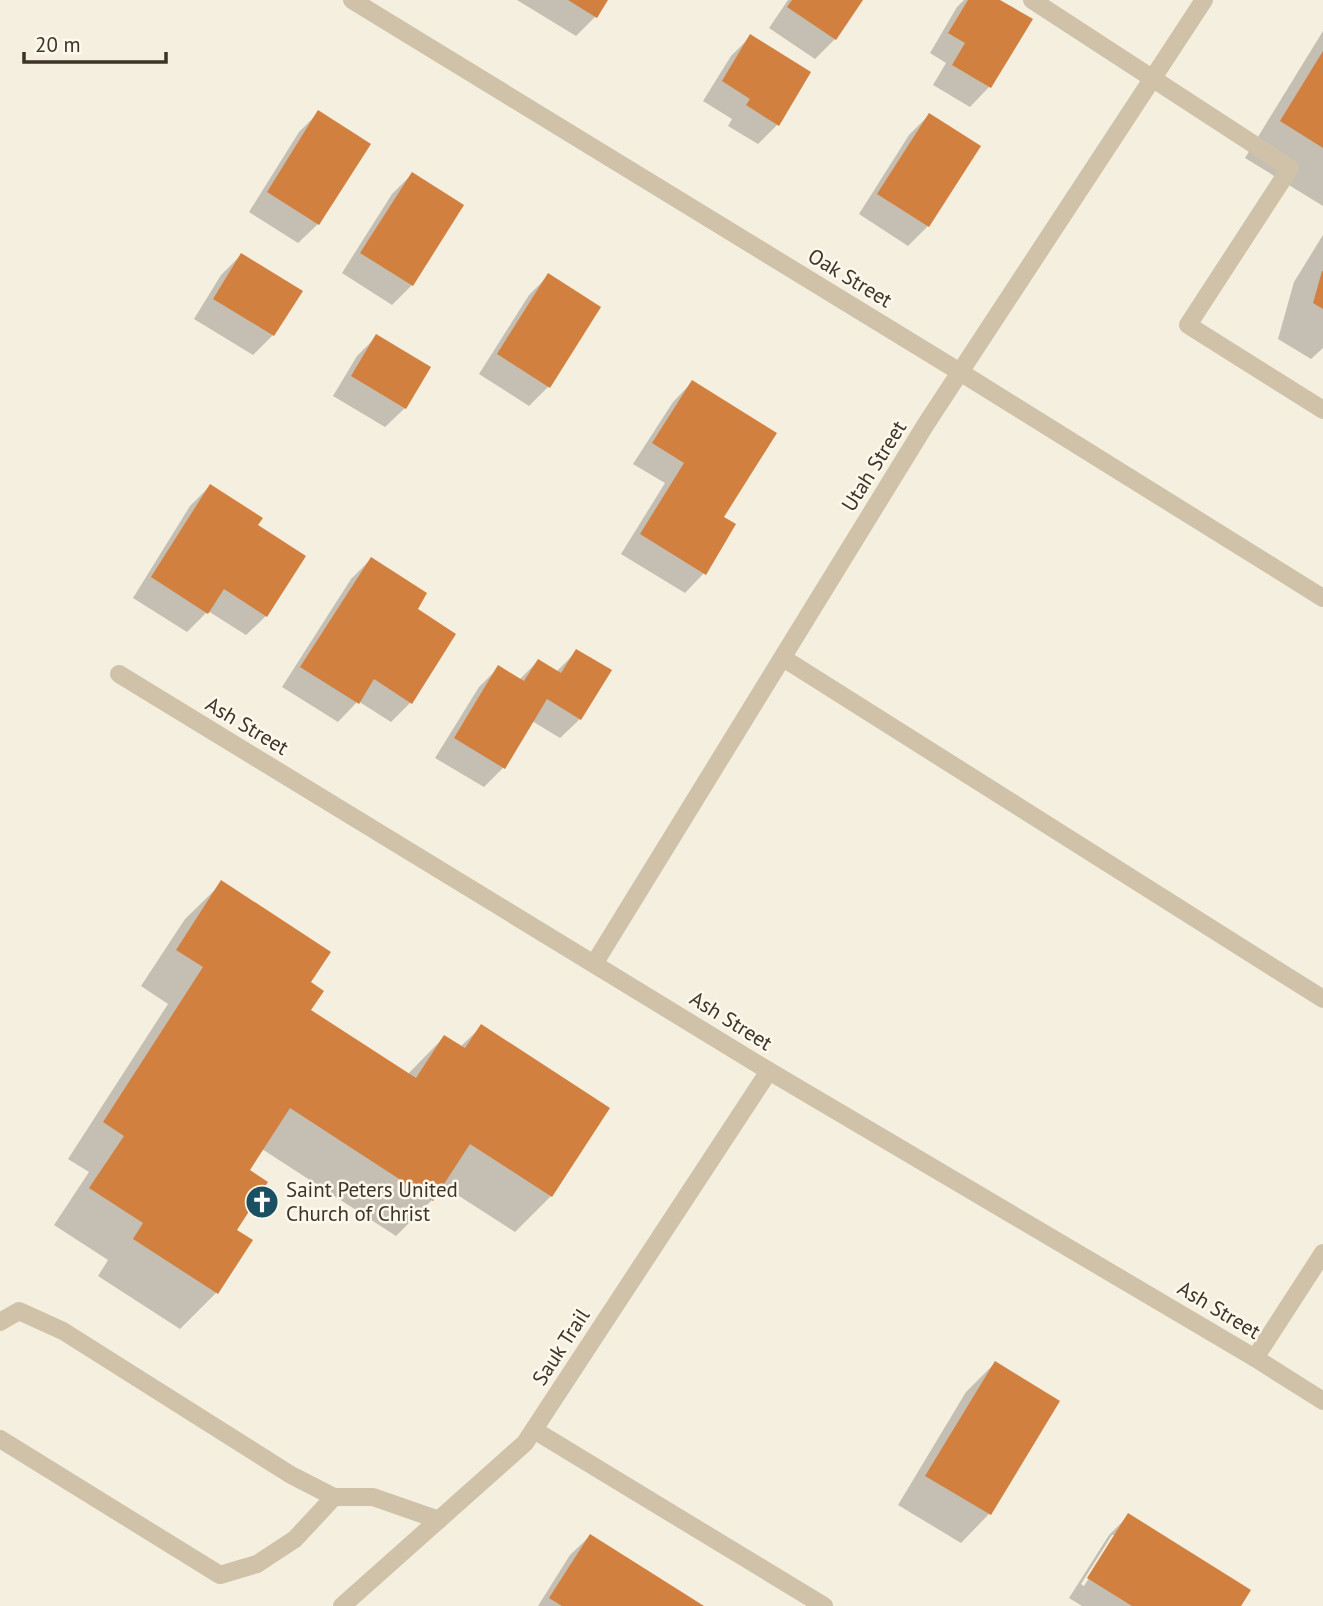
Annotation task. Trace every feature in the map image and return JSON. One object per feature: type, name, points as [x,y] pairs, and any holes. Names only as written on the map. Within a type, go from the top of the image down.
[{"type":"street","name":"Oak Street","points":[[352,0],[1323,598]]},
{"type":"street","points":[[1031,0],[1290,168],[1188,325],[1323,410]]},
{"type":"street","name":"Utah Street","points":[[594,964],[960,372],[1204,0]]},
{"type":"street","points":[[783,658],[1323,999]]},
{"type":"street","name":"Ash Street","points":[[119,674],[769,1071],[1255,1358],[1323,1401]]},
{"type":"street","name":"Sauk Trail","points":[[342,1606],[525,1443],[769,1071]]},
{"type":"street","points":[[1255,1358],[1323,1254]]},
{"type":"street","points":[[0,1322],[19,1311],[63,1331],[291,1475],[334,1497],[373,1497],[439,1520]]},
{"type":"street","points":[[534,1430],[824,1606]]},
{"type":"street","points":[[0,1439],[220,1575],[257,1564],[295,1539],[334,1497]]},
{"type":"building","points":[[568,0],[608,0],[597,18]]},
{"type":"building","points":[[792,0],[863,0],[836,40],[787,7]]},
{"type":"building","points":[[968,0],[1000,0],[1033,19],[991,88],[952,65],[965,43],[948,33]]},
{"type":"building","points":[[750,34],[811,72],[779,126],[746,105],[750,99],[722,81]]},
{"type":"building","points":[[1323,51],[1323,148],[1280,121]]},
{"type":"building","points":[[318,110],[371,144],[319,225],[267,192]]},
{"type":"building","points":[[929,113],[981,146],[929,227],[877,194]]},
{"type":"building","points":[[412,172],[464,205],[413,286],[360,253]]},
{"type":"building","points":[[241,253],[303,291],[274,336],[213,299]]},
{"type":"building","points":[[1323,271],[1323,309],[1313,303]]},
{"type":"building","points":[[548,273],[601,307],[550,388],[497,354]]},
{"type":"building","points":[[376,334],[431,367],[406,409],[351,376]]},
{"type":"building","points":[[692,380],[777,433],[724,517],[736,524],[706,575],[640,534],[684,463],[652,443]]},
{"type":"building","points":[[210,484],[263,518],[258,525],[306,556],[267,617],[224,589],[208,614],[151,577]]},
{"type":"building","points":[[371,557],[427,593],[418,609],[456,634],[412,704],[374,679],[359,704],[300,667]]},
{"type":"building","points":[[576,649],[612,670],[581,720],[547,699],[505,769],[454,738],[498,665],[524,681],[538,659],[561,673]]},
{"type":"building","points":[[221,880],[331,952],[311,982],[324,991],[311,1010],[416,1078],[444,1035],[465,1048],[481,1024],[610,1108],[552,1197],[470,1144],[433,1201],[290,1108],[250,1170],[268,1182],[237,1230],[253,1240],[218,1294],[133,1239],[143,1223],[89,1188],[124,1136],[103,1122],[203,967],[176,950]]},
{"type":"building","points":[[995,1361],[1060,1401],[991,1515],[925,1476]]},
{"type":"building","points":[[1128,1513],[1251,1590],[1241,1606],[1132,1606],[1087,1578]]},
{"type":"building","points":[[590,1534],[704,1606],[562,1606],[549,1598]]},
{"type":"place","name":"Saint Peters United Church of Christ","points":[[262,1202]]}]
